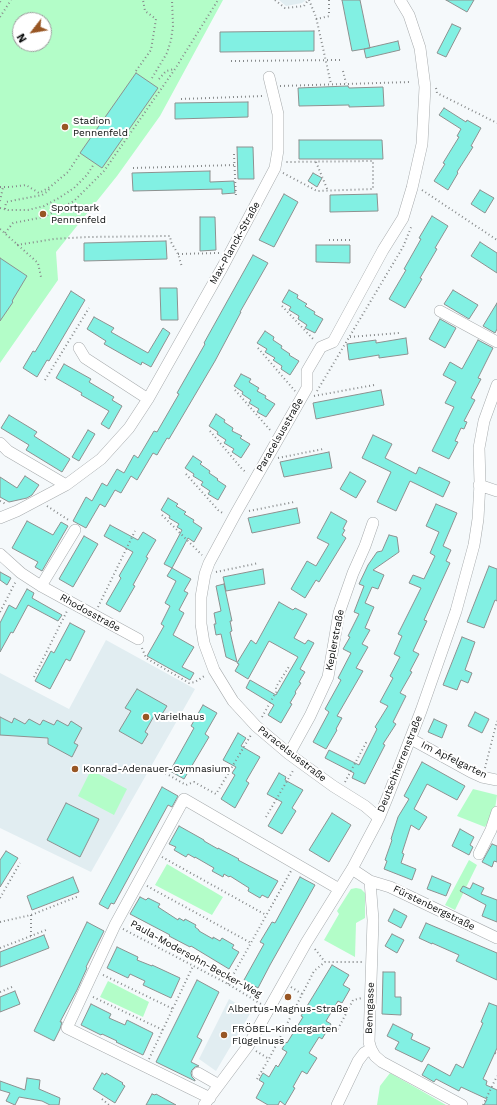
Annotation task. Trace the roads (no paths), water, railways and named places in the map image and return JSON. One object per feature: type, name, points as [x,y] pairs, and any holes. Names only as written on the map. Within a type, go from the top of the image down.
[{"type":"street","name":"Paracelsusstraße","points":[[379,818],[365,806],[289,754],[256,726],[233,701],[214,670],[204,643],[201,624],[202,597],[234,516],[307,388],[308,371],[321,347],[333,342],[383,250],[403,218],[422,144],[426,87],[420,48],[409,15],[400,0]]},
{"type":"street","name":"Max-Planck-Straße","points":[[0,518],[39,501],[66,485],[101,459],[129,428],[148,399],[230,253],[276,165],[278,150],[278,114],[271,86]]},
{"type":"street","points":[[440,311],[497,342]]},
{"type":"street","points":[[79,348],[85,358],[148,399]]},
{"type":"street","name":"Deutschherrenstraße","points":[[207,1101],[248,1046],[306,943],[352,869],[379,818],[411,739],[440,660],[458,604],[474,545],[478,519],[479,448],[484,421],[497,385]]},
{"type":"street","points":[[0,443],[8,451],[66,485]]},
{"type":"street","points":[[479,485],[497,491]]},
{"type":"street","name":"Keplerstraße","points":[[289,754],[310,716],[328,677],[338,613],[373,523]]},
{"type":"street","points":[[41,586],[75,530]]},
{"type":"street","name":"Rhodosstraße","points":[[0,554],[21,573],[41,586],[138,639]]},
{"type":"street","name":"Im Apfelgarten","points":[[411,739],[482,777],[497,780]]},
{"type":"street","points":[[207,1101],[145,1067],[67,1028],[115,925],[184,799],[339,889]]},
{"type":"street","points":[[479,854],[491,830],[497,812]]},
{"type":"street","points":[[352,869],[370,881]]},
{"type":"street","name":"Fürstenbergstraße","points":[[370,881],[390,887],[497,938]]},
{"type":"street","name":"Benngasse","points":[[370,881],[373,920],[369,1042],[371,1048],[375,1056],[382,1062],[462,1105]]},
{"type":"street","points":[[337,1105],[358,1061],[364,1053],[371,1048]]},
{"type":"street","points":[[198,1073],[219,1085]]},
{"type":"place","name":"Stadion Pennenfeld","points":[[65,127]]},
{"type":"place","name":"Sportpark Pennenfeld","points":[[43,214]]},
{"type":"place","name":"Varielhaus","points":[[146,717]]},
{"type":"place","name":"Konrad-Adenauer-Gymnasium","points":[[75,769]]},
{"type":"place","name":"Albertus-Magnus-Straße","points":[[288,997]]},
{"type":"place","name":"FRÖBEL-Kindergarten Flügelnuss","points":[[224,1035]]}]
